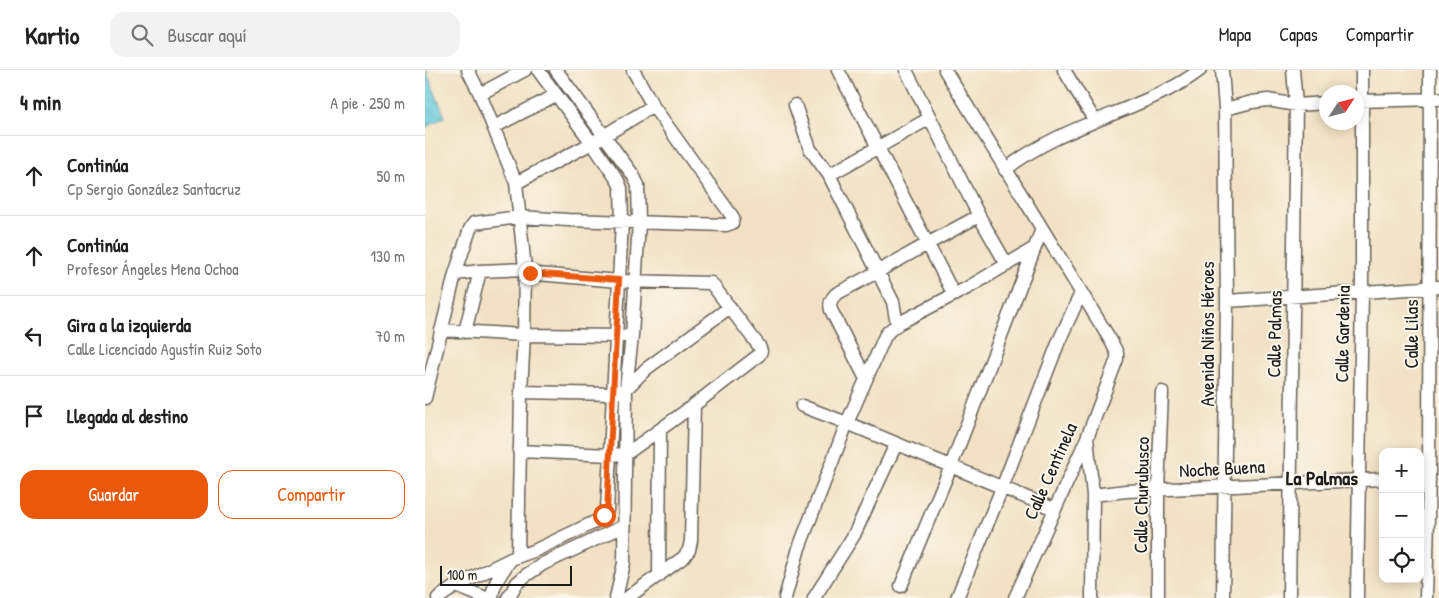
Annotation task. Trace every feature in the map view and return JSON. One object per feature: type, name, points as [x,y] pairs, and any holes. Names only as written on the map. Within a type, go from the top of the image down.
[{"type":"street","points":[[468,70],[480,94],[516,183],[525,269],[514,557],[495,582],[492,598]]},
{"type":"street","points":[[480,94],[525,70]]},
{"type":"street","points":[[438,598],[456,586],[514,557],[536,550],[599,520],[607,510],[619,280],[621,188],[592,143],[538,70]]},
{"type":"street","points":[[556,70],[637,180],[639,190],[639,222],[627,389],[625,563],[616,598]]},
{"type":"street","points":[[425,398],[455,274],[470,229],[475,223],[519,217],[726,225],[733,221],[732,216],[653,106],[633,70]]},
{"type":"street","points":[[839,70],[954,295]]},
{"type":"street","points":[[906,70],[979,216],[1007,265]]},
{"type":"street","points":[[945,70],[1081,293],[1059,341],[957,598]]},
{"type":"street","points":[[1064,70],[1095,121]]},
{"type":"street","points":[[1005,170],[1032,150],[1095,121],[1168,91],[1200,70]]},
{"type":"street","name":"Avenida Niños Héroes","points":[[1222,70],[1225,109],[1227,301],[1223,598]]},
{"type":"street","name":"Calle Palmas","points":[[1289,598],[1296,104],[1293,70]]},
{"type":"street","name":"Calle Gardenia","points":[[1361,85],[1362,70]]},
{"type":"street","name":"Calle Lilas","points":[[1426,598],[1434,288],[1435,99],[1431,70]]},
{"type":"street","points":[[494,127],[556,95]]},
{"type":"street","points":[[1364,101],[1435,99]]},
{"type":"street","points":[[1225,109],[1268,100],[1296,104],[1319,103]]},
{"type":"street","points":[[795,105],[810,148],[829,175],[893,302],[897,325]]},
{"type":"street","points":[[516,183],[592,143],[653,106]]},
{"type":"street","points":[[829,175],[930,118]]},
{"type":"street","name":"Calle Gardenia","points":[[1357,598],[1362,292],[1359,130]]},
{"type":"street","points":[[866,379],[831,310],[830,302],[836,294],[979,216]]},
{"type":"street","points":[[901,586],[951,466],[1042,229]]},
{"type":"street","points":[[785,598],[799,548],[847,423],[885,336],[897,325],[954,295],[1033,249]]},
{"type":"street","points":[[455,274],[481,270],[525,269],[530,273],[537,274],[635,281],[711,283],[761,351],[759,355],[694,405],[625,454],[519,451]]},
{"type":"street","points":[[465,332],[481,270]]},
{"type":"street","points":[[1227,301],[1434,288]]},
{"type":"street","name":"Calle Centinela","points":[[1015,598],[1087,438],[1117,359],[1114,347],[1081,293]]},
{"type":"street","points":[[521,392],[613,394],[627,389],[647,370],[730,308]]},
{"type":"street","points":[[441,330],[632,336]]},
{"type":"street","name":"Calle Churubusco","points":[[1158,598],[1162,392]]},
{"type":"street","points":[[627,598],[684,557],[689,550],[691,541],[694,405]]},
{"type":"street","points":[[801,406],[847,423],[1054,509]]},
{"type":"street","points":[[659,576],[660,430]]},
{"type":"street","points":[[1087,438],[1093,495],[1092,598]]},
{"type":"street","points":[[814,598],[855,535],[896,444]]},
{"type":"street","name":"Noche Buena","points":[[1093,495],[1126,491],[1379,479]]},
{"type":"street","points":[[509,598],[517,583],[543,564],[624,526]]},
{"type":"street","points":[[536,550],[543,564]]},
{"type":"street","points":[[456,586],[486,598]]},
{"type":"water","points":[[425,70],[445,117],[425,128]]},
{"type":"district","name":"La Palmas","points":[[1322,478]]},
{"type":"route","points":[[530,273],[619,280],[607,510],[604,515]]}]
